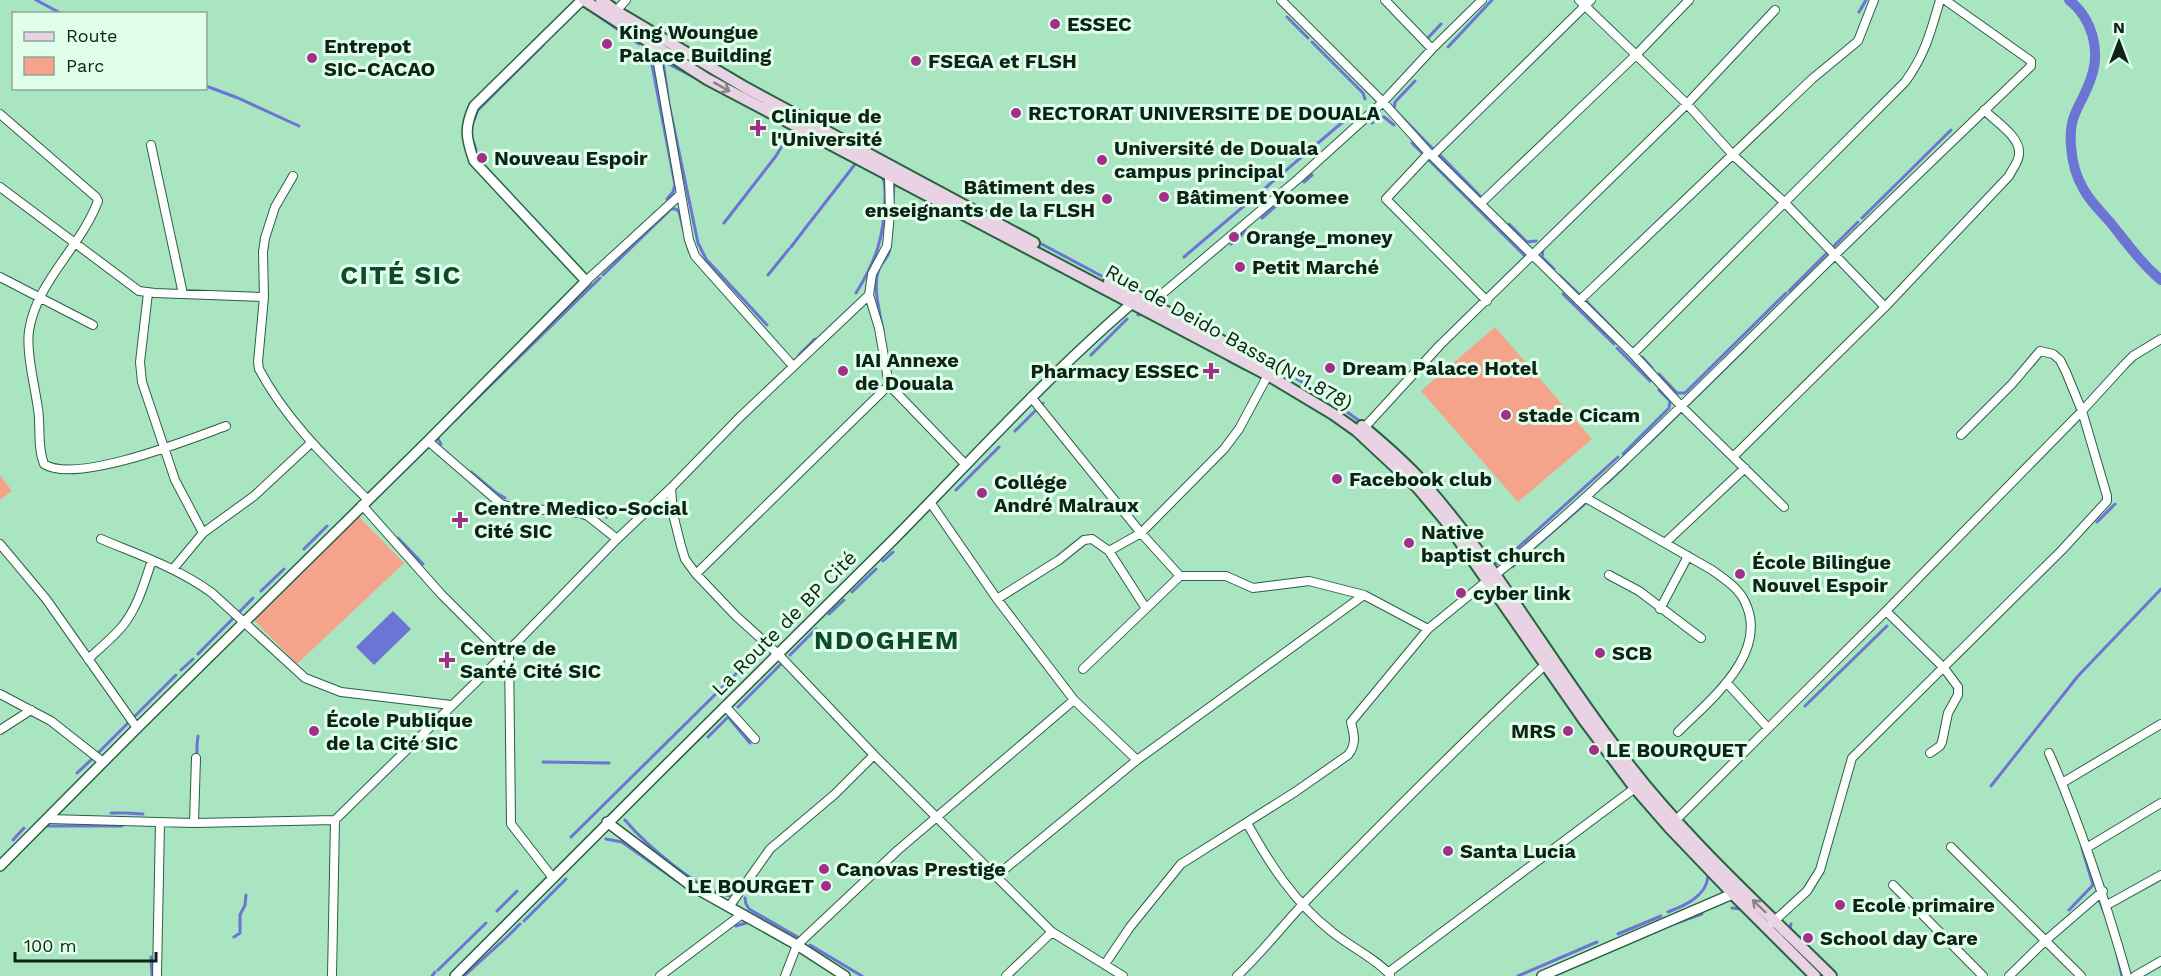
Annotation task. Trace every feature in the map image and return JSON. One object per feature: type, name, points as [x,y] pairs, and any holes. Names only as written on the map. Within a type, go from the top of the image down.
[{"type":"main road","name":"Rue de Deido Bassa(N°1.878)","points":[[583,0],[717,84],[889,176],[1136,300]]},
{"type":"main road","points":[[601,0],[766,99],[1149,307],[1215,337],[1299,385],[1364,428],[1392,450],[1427,486],[1588,717],[1738,892]]},
{"type":"main road","name":"Rue de Deido Bassa(N°1.878)","points":[[1149,307],[1334,414],[1391,461],[1430,501],[1492,577],[1546,664],[1588,717],[1635,788],[1669,827],[1771,924],[1815,976]]},
{"type":"main road","points":[[1771,924],[1831,976]]},
{"type":"street","points":[[583,0],[474,106],[468,120],[467,140],[474,161],[586,281]]},
{"type":"street","points":[[616,11],[626,0]]},
{"type":"street","points":[[1281,0],[1383,102],[1430,154],[1784,507]]},
{"type":"street","points":[[1385,0],[1432,49]]},
{"type":"street","points":[[1149,307],[1298,179],[1383,102],[1482,0]]},
{"type":"street","points":[[1481,203],[1636,55],[1689,0]]},
{"type":"street","points":[[1579,301],[1812,79],[1858,41],[1874,0]]},
{"type":"street","points":[[1105,964],[1130,927],[1177,868],[1348,755],[1354,746],[1355,738],[1352,722],[1428,629],[1542,537],[1586,498],[2031,66],[2031,62],[1942,0],[1919,63],[1905,82],[1633,354]]},
{"type":"street","points":[[1487,301],[1386,199],[1585,2],[1885,307]]},
{"type":"street","points":[[1364,428],[1428,358],[1687,104],[1775,10]]},
{"type":"street","points":[[655,46],[689,240],[695,256],[793,366]]},
{"type":"street","points":[[1734,456],[1885,307],[2009,176],[2019,158],[2018,146],[2014,139],[1984,111]]},
{"type":"street","points":[[0,114],[98,199],[75,243],[39,297],[31,319],[28,338],[44,464],[50,468],[66,470],[96,467],[226,426]]},
{"type":"street","points":[[151,145],[183,294]]},
{"type":"street","points":[[293,176],[276,207],[265,238],[259,369],[292,420],[441,594],[506,652],[511,824],[553,878]]},
{"type":"street","points":[[889,176],[890,213],[887,246],[873,274],[869,295],[879,328],[889,385],[966,465]]},
{"type":"street","points":[[0,187],[140,291],[264,297]]},
{"type":"street","points":[[0,866],[586,281],[681,195]]},
{"type":"street","points":[[0,277],[93,325]]},
{"type":"street","points":[[148,293],[140,362],[141,375],[162,448],[183,499],[203,533]]},
{"type":"street","points":[[48,819],[194,823],[335,820],[506,652],[616,539],[869,295]]},
{"type":"street","name":"La Route de BP Cité","points":[[455,976],[930,502],[1031,397],[1136,300]]},
{"type":"street","points":[[1675,821],[1886,611],[2133,356],[2161,339]]},
{"type":"street","points":[[1771,924],[1806,891],[1820,870],[1852,758],[1944,669],[2062,550],[2107,501],[2082,411],[2060,360],[2053,354],[2040,351],[2012,384],[1961,435]]},
{"type":"street","points":[[1109,551],[1141,533],[1232,440],[1268,375]]},
{"type":"street","points":[[696,574],[889,385]]},
{"type":"street","points":[[1031,397],[1141,533],[1180,576]]},
{"type":"street","points":[[428,441],[501,504],[510,507],[580,513],[588,516],[616,539]]},
{"type":"street","points":[[174,569],[203,533],[254,496],[311,443]]},
{"type":"street","points":[[1665,543],[1745,468]]},
{"type":"street","points":[[671,488],[681,546],[685,559],[696,574],[1052,932],[1123,976]]},
{"type":"street","points":[[1586,498],[1712,570],[1731,585],[1745,601],[1751,620],[1749,641],[1741,662],[1727,683],[1678,732]]},
{"type":"street","points":[[930,502],[997,599],[1074,700],[1137,760]]},
{"type":"street","points":[[101,539],[174,569],[212,592],[305,678],[341,692],[451,705]]},
{"type":"street","points":[[997,599],[1059,560],[1084,540],[1092,539],[1109,551],[1145,607]]},
{"type":"street","points":[[0,544],[46,599],[137,728]]},
{"type":"street","points":[[1660,609],[1688,556]]},
{"type":"street","points":[[88,659],[121,628],[140,594],[152,560]]},
{"type":"street","points":[[1609,574],[1639,591],[1701,638]]},
{"type":"street","points":[[1083,669],[1145,607],[1180,576],[1221,575],[1253,588],[1304,581],[1364,595],[1428,629]]},
{"type":"street","points":[[995,877],[1137,760],[1364,595]]},
{"type":"street","points":[[1886,611],[1944,669],[1959,691],[1948,713],[1942,742],[1930,753]]},
{"type":"street","points":[[1238,976],[1303,904],[1484,722],[1546,664]]},
{"type":"street","points":[[1727,683],[1768,728]]},
{"type":"street","points":[[0,694],[66,731],[104,762]]},
{"type":"street","points":[[785,976],[797,945],[898,850],[1074,700]]},
{"type":"street","points":[[725,706],[755,739]]},
{"type":"street","points":[[0,730],[31,710]]},
{"type":"street","points":[[2062,783],[2161,724]]},
{"type":"street","points":[[2049,753],[2088,847],[2127,976]]},
{"type":"street","points":[[729,907],[770,849],[835,794],[874,755]]},
{"type":"street","points":[[194,823],[196,758]]},
{"type":"street","points":[[1247,823],[1281,881],[1330,931],[1390,974],[1635,788]]},
{"type":"street","points":[[2088,847],[2161,803]]},
{"type":"street","points":[[332,976],[335,820]]},
{"type":"street","points":[[157,976],[160,822]]},
{"type":"street","points":[[607,822],[690,885],[797,945],[845,976]]},
{"type":"street","points":[[1951,847],[2081,976]]},
{"type":"street","points":[[2107,905],[2161,875]]},
{"type":"street","points":[[1893,885],[1983,976]]},
{"type":"street","points":[[2009,976],[2045,941],[2103,891]]},
{"type":"street","points":[[1542,976],[1738,892]]},
{"type":"street","points":[[660,976],[741,915]]},
{"type":"street","points":[[1006,976],[1052,932]]},
{"type":"street","points":[[2135,976],[2161,961]]},
{"type":"green space","name":"stade Cicam","points":[[1495,327],[1592,439],[1518,502],[1421,391]]},
{"type":"green space","points":[[0,475],[12,491],[0,500]]},
{"type":"green space","points":[[359,517],[404,563],[297,664],[252,618]]},
{"type":"water","points":[[393,611],[411,629],[374,665],[356,647]]},
{"type":"waterway","points":[[36,0],[58,12]]},
{"type":"waterway","points":[[1448,47],[1492,0]]},
{"type":"waterway","points":[[1859,12],[1866,0]]},
{"type":"waterway","points":[[2069,0],[2077,7],[2089,25],[2095,57],[2091,78],[2076,110],[2072,125],[2073,163],[2084,190],[2092,202],[2140,259],[2161,280]]},
{"type":"waterway","points":[[581,4],[639,44]]},
{"type":"waterway","points":[[1287,17],[1308,38]]},
{"type":"waterway","points":[[1426,40],[1441,24]]},
{"type":"waterway","points":[[1312,42],[1363,93],[1365,99]]},
{"type":"waterway","points":[[502,86],[543,45]]},
{"type":"waterway","points":[[646,49],[652,65],[675,185],[667,199]]},
{"type":"waterway","points":[[701,81],[663,61],[669,104],[698,243],[706,259],[767,325]]},
{"type":"waterway","points":[[1415,81],[1395,102],[1394,109],[1434,150]]},
{"type":"waterway","points":[[207,86],[299,126]]},
{"type":"waterway","points":[[478,110],[501,87]]},
{"type":"waterway","points":[[474,120],[477,112]]},
{"type":"waterway","points":[[1184,257],[1351,115]]},
{"type":"waterway","points":[[1372,123],[1384,117],[1394,125]]},
{"type":"waterway","points":[[724,223],[776,156],[792,129]]},
{"type":"waterway","points":[[1862,218],[1951,130]]},
{"type":"waterway","points":[[473,141],[476,150]]},
{"type":"waterway","points":[[1412,143],[1526,257]]},
{"type":"waterway","points":[[1439,154],[1482,198]]},
{"type":"waterway","points":[[811,221],[856,163]]},
{"type":"waterway","points":[[1304,182],[1312,175]]},
{"type":"waterway","points":[[856,293],[874,259],[881,237],[885,199],[885,184],[882,176]]},
{"type":"waterway","points":[[893,197],[894,184],[898,185]]},
{"type":"waterway","points":[[1262,218],[1290,194]]},
{"type":"waterway","points":[[603,275],[671,209],[679,212],[689,251]]},
{"type":"waterway","points":[[791,247],[810,222]]},
{"type":"waterway","points":[[1789,291],[1858,222]]},
{"type":"waterway","points":[[1509,224],[1527,242],[1536,241]]},
{"type":"waterway","points":[[1231,244],[1246,231]]},
{"type":"waterway","points":[[1036,241],[1109,280]]},
{"type":"waterway","points":[[883,330],[876,286],[879,268],[889,254],[890,246]]},
{"type":"waterway","points":[[768,275],[789,249]]},
{"type":"waterway","points":[[1543,249],[1542,257],[1554,269]]},
{"type":"waterway","points":[[1559,275],[1580,295]]},
{"type":"waterway","points":[[455,420],[600,278]]},
{"type":"waterway","points":[[1659,374],[1677,393],[1685,393],[1786,293]]},
{"type":"waterway","points":[[1563,294],[1614,344]]},
{"type":"waterway","points":[[1585,300],[1624,340]]},
{"type":"waterway","points":[[1138,315],[1145,314]]},
{"type":"waterway","points":[[1091,355],[1127,319]]},
{"type":"waterway","points":[[1206,326],[1218,332]]},
{"type":"waterway","points":[[799,355],[815,339]]},
{"type":"waterway","points":[[1649,443],[1748,346]]},
{"type":"waterway","points":[[1617,348],[1650,381]]},
{"type":"waterway","points":[[1642,357],[1652,368]]},
{"type":"waterway","points":[[1229,361],[1244,369]]},
{"type":"waterway","points":[[1276,366],[1288,373]]},
{"type":"waterway","points":[[1297,379],[1315,390]]},
{"type":"waterway","points":[[1623,454],[1669,408],[1670,401],[1659,390]]},
{"type":"waterway","points":[[1333,402],[1361,422]]},
{"type":"waterway","points":[[1015,431],[1043,403]]},
{"type":"waterway","points":[[439,435],[438,439],[441,444]]},
{"type":"waterway","points":[[956,490],[999,447]]},
{"type":"waterway","points":[[1491,564],[1501,563],[1618,457]]},
{"type":"waterway","points":[[1607,483],[1627,464]]},
{"type":"waterway","points":[[471,472],[505,498]]},
{"type":"waterway","points":[[1512,567],[1588,501]]},
{"type":"waterway","points":[[2097,522],[2115,504]]},
{"type":"waterway","points":[[585,507],[607,517]]},
{"type":"waterway","points":[[304,549],[327,526]]},
{"type":"waterway","points":[[398,538],[423,564]]},
{"type":"waterway","points":[[883,561],[893,552]]},
{"type":"waterway","points":[[261,591],[284,569]]},
{"type":"waterway","points":[[852,592],[876,569]]},
{"type":"waterway","points":[[1991,786],[2078,676],[2161,589]]},
{"type":"waterway","points":[[198,654],[253,598]]},
{"type":"waterway","points":[[829,614],[844,600]]},
{"type":"waterway","points":[[1805,706],[1887,626]]},
{"type":"waterway","points":[[790,655],[816,629]]},
{"type":"waterway","points":[[743,666],[765,645]]},
{"type":"waterway","points":[[181,670],[193,659]]},
{"type":"waterway","points":[[738,707],[782,663]]},
{"type":"waterway","points":[[571,837],[741,669]]},
{"type":"waterway","points":[[134,717],[176,675]]},
{"type":"waterway","points":[[708,737],[732,713]]},
{"type":"waterway","points":[[730,719],[750,743]]},
{"type":"waterway","points":[[98,753],[130,721]]},
{"type":"waterway","points":[[197,745],[198,736]]},
{"type":"waterway","points":[[197,746],[197,757]]},
{"type":"waterway","points":[[77,773],[92,759]]},
{"type":"waterway","points":[[543,762],[609,763]]},
{"type":"waterway","points":[[111,813],[124,813]]},
{"type":"waterway","points":[[126,813],[143,814]]},
{"type":"waterway","points":[[625,820],[659,854],[690,877],[719,893],[731,896],[736,893]]},
{"type":"waterway","points":[[48,826],[122,826]]},
{"type":"waterway","points":[[13,840],[24,828]]},
{"type":"waterway","points":[[606,839],[622,842],[680,883]]},
{"type":"waterway","points":[[2069,910],[2093,885],[2082,848]]},
{"type":"waterway","points":[[1668,912],[1699,895],[1707,883],[1708,876]]},
{"type":"waterway","points":[[524,921],[566,879]]},
{"type":"waterway","points":[[497,911],[517,891]]},
{"type":"waterway","points":[[234,937],[240,933],[240,915],[245,905],[246,895]]},
{"type":"waterway","points":[[745,898],[749,909],[801,939]]},
{"type":"waterway","points":[[2099,900],[2105,914]]},
{"type":"waterway","points":[[1732,908],[1742,909]]},
{"type":"waterway","points":[[1673,924],[1702,914]]},
{"type":"waterway","points":[[1618,934],[1661,916]]},
{"type":"waterway","points":[[736,926],[749,922]]},
{"type":"waterway","points":[[438,970],[486,923]]},
{"type":"waterway","points":[[508,936],[520,924]]},
{"type":"waterway","points":[[1789,932],[1791,924]]},
{"type":"waterway","points":[[464,976],[507,937]]},
{"type":"waterway","points":[[1518,976],[1597,942]]},
{"type":"waterway","points":[[810,945],[862,976]]},
{"type":"waterway","points":[[2117,954],[2122,976]]},
{"type":"waterway","points":[[151,957],[152,976]]},
{"type":"waterway","points":[[432,976],[435,972]]},
{"type":"place","name":"ESSEC","points":[[1055,24]]},
{"type":"place","name":"King Woungue Palace Building","points":[[607,44]]},
{"type":"place","name":"Entrepot SIC-CACAO","points":[[312,58]]},
{"type":"place","name":"FSEGA et FLSH","points":[[916,61]]},
{"type":"place","name":"RECTORAT UNIVERSITE DE DOUALA","points":[[1016,113]]},
{"type":"place","name":"Clinique de l'Université","points":[[758,128]]},
{"type":"place","name":"Nouveau Espoir","points":[[482,158]]},
{"type":"place","name":"Université de Douala campus principal","points":[[1102,160]]},
{"type":"place","name":"Bâtiment Yoomee","points":[[1164,197]]},
{"type":"place","name":"Bâtiment des enseignants de la FLSH","points":[[1107,199]]},
{"type":"place","name":"Orange_money","points":[[1234,237]]},
{"type":"place","name":"Petit Marché","points":[[1240,267]]},
{"type":"place","name":"Dream Palace Hotel","points":[[1330,368]]},
{"type":"place","name":"IAI Annexe de Douala","points":[[843,371]]},
{"type":"place","name":"Pharmacy ESSEC","points":[[1211,371]]},
{"type":"place","name":"stade Cicam","points":[[1506,415]]},
{"type":"place","name":"Facebook club","points":[[1337,479]]},
{"type":"place","name":"Collége André Malraux","points":[[982,493]]},
{"type":"place","name":"Centre Medico-Social Cité SIC","points":[[460,520]]},
{"type":"place","name":"Native baptist church","points":[[1409,543]]},
{"type":"place","name":"École Bilingue Nouvel Espoir","points":[[1740,574]]},
{"type":"place","name":"cyber link","points":[[1461,593]]},
{"type":"place","name":"SCB","points":[[1600,653]]},
{"type":"place","name":"Centre de Santé Cité SIC","points":[[447,660]]},
{"type":"place","name":"École Publique de la Cité SIC","points":[[314,731]]},
{"type":"place","name":"MRS","points":[[1568,731]]},
{"type":"place","name":"LE BOURQUET","points":[[1594,750]]},
{"type":"place","name":"Santa Lucia","points":[[1448,851]]},
{"type":"place","name":"Canovas Prestige","points":[[824,869]]},
{"type":"place","name":"LE BOURGET","points":[[826,886]]},
{"type":"place","name":"Ecole primaire","points":[[1840,905]]},
{"type":"place","name":"School day Care","points":[[1808,938]]},
{"type":"district","name":"CITÉ SIC","points":[[401,275]]},
{"type":"district","name":"NDOGHEM","points":[[887,640]]}]
